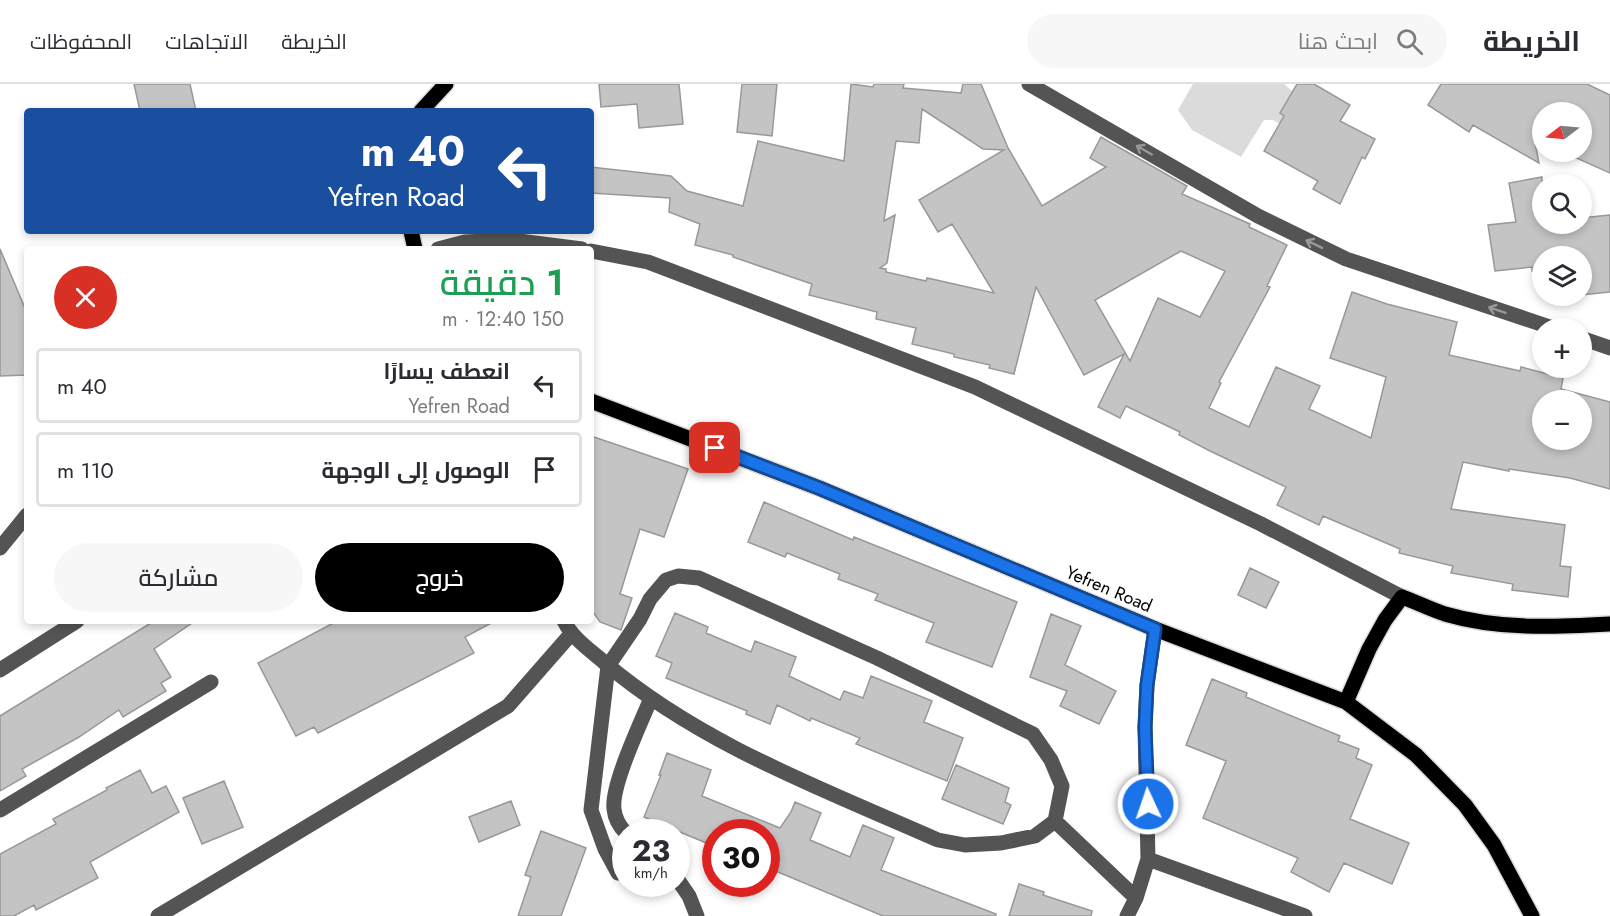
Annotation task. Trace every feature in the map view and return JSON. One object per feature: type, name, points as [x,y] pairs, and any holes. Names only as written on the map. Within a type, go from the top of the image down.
[{"type":"main road","points":[[424,108],[446,84]]},
{"type":"main road","name":"Yefren Road","points":[[594,402],[819,488],[1155,629],[1346,702],[1416,755],[1465,805],[1494,845],[1532,916]]},
{"type":"main road","points":[[1346,702],[1369,649],[1385,620],[1402,597],[1444,614],[1482,622],[1536,628],[1610,624]]},
{"type":"street","points":[[1029,84],[1258,216],[1346,259],[1532,321]]},
{"type":"street","points":[[450,246],[465,242],[511,240],[558,246]]},
{"type":"street","points":[[594,252],[648,262],[975,387],[1261,524],[1402,597]]},
{"type":"street","points":[[1592,342],[1610,348]]},
{"type":"street","points":[[0,548],[24,519]]},
{"type":"street","points":[[158,916],[508,706],[568,627],[608,666],[678,717],[748,756],[938,840],[965,845],[1001,843],[1035,836],[1054,821],[1062,786],[1051,760],[1033,734],[877,658],[699,578],[678,576],[666,580],[650,599],[640,619],[608,666],[591,810],[612,862]]},
{"type":"street","points":[[0,670],[72,624]]},
{"type":"street","points":[[1127,916],[1137,898],[1148,859],[1145,727],[1147,685],[1155,629]]},
{"type":"street","points":[[0,810],[211,682]]},
{"type":"street","points":[[617,819],[613,807],[616,786],[651,698]]},
{"type":"street","points":[[1054,821],[1137,898]]},
{"type":"street","points":[[1148,859],[1305,916]]},
{"type":"street","points":[[689,897],[697,916]]},
{"type":"shaded area","points":[[1193,84],[1284,84],[1292,91],[1280,113],[1284,116],[1280,124],[1273,120],[1264,120],[1241,157],[1192,130],[1178,110]]},
{"type":"building","points":[[134,84],[190,84],[195,108],[139,108]]},
{"type":"building","points":[[599,84],[679,84],[683,124],[639,128],[637,104],[601,107]]},
{"type":"building","points":[[742,84],[777,84],[772,136],[737,132]]},
{"type":"building","points":[[851,84],[873,87],[874,84],[904,84],[903,88],[961,93],[963,84],[981,84],[1008,148],[1042,206],[1106,167],[1090,158],[1101,137],[1187,186],[1182,194],[1250,224],[1249,227],[1287,245],[1267,286],[1270,287],[1219,382],[1221,383],[1209,408],[1249,427],[1276,367],[1320,386],[1309,409],[1371,438],[1386,377],[1330,358],[1352,292],[1387,304],[1457,322],[1449,355],[1520,371],[1521,367],[1532,370],[1532,378],[1563,378],[1561,389],[1565,390],[1532,390],[1532,450],[1592,450],[1592,397],[1610,402],[1610,489],[1570,478],[1509,469],[1509,471],[1463,462],[1451,509],[1565,525],[1560,566],[1571,567],[1568,597],[1512,590],[1513,584],[1451,573],[1453,566],[1399,553],[1400,549],[1323,516],[1319,525],[1277,505],[1286,487],[1210,451],[1179,435],[1180,432],[1126,406],[1120,418],[1098,407],[1124,354],[1084,375],[1036,287],[1014,374],[989,368],[990,365],[912,344],[916,328],[876,319],[877,312],[809,295],[812,284],[733,257],[733,255],[695,245],[700,224],[669,212],[670,198],[594,193],[594,167],[671,176],[687,191],[743,206],[758,141],[844,161]],"holes":[[[922,109],[983,149],[1004,150],[919,200],[938,232],[952,224],[994,293],[927,278],[926,281],[886,272],[886,269],[880,268],[887,263],[895,215],[884,221],[896,141],[919,143]],[[1181,251],[1225,271],[1200,317],[1158,298],[1130,361],[1095,300]]]},
{"type":"building","points":[[1297,84],[1314,84],[1350,105],[1340,121],[1375,139],[1365,159],[1362,157],[1340,204],[1313,189],[1318,181],[1264,151],[1284,116],[1280,113]]},
{"type":"building","points":[[1441,84],[1587,84],[1610,95],[1610,173],[1585,162],[1592,162],[1592,102],[1532,102],[1532,159],[1473,125],[1469,132],[1428,105]]},
{"type":"building","points":[[1532,179],[1532,234],[1592,234],[1592,217],[1610,215],[1610,292],[1592,294],[1592,246],[1532,246],[1532,267],[1495,271],[1488,225],[1516,222],[1509,183]]},
{"type":"building","points":[[0,249],[24,306],[24,375],[0,376]]},
{"type":"building","points":[[594,437],[688,469],[664,537],[640,529],[620,594],[632,598],[621,630],[600,622],[594,613]]},
{"type":"building","points":[[764,502],[853,540],[854,537],[1017,602],[992,667],[926,642],[934,623],[875,600],[878,594],[838,579],[840,574],[787,553],[785,557],[748,542]]},
{"type":"building","points":[[1250,568],[1279,582],[1266,608],[1238,595]]},
{"type":"building","points":[[675,613],[708,627],[706,633],[751,652],[755,641],[796,657],[789,676],[840,700],[844,691],[863,698],[871,676],[932,701],[924,722],[963,738],[947,781],[856,744],[860,738],[811,718],[810,721],[777,705],[770,724],[746,714],[747,711],[666,678],[672,663],[656,656]]},
{"type":"building","points":[[1051,614],[1081,626],[1065,665],[1116,691],[1099,724],[1060,706],[1067,691],[1030,677]]},
{"type":"building","points":[[149,624],[191,624],[154,649],[171,677],[161,683],[166,691],[123,717],[119,710],[79,737],[22,769],[26,776],[0,791],[0,716]]},
{"type":"building","points":[[331,624],[489,624],[465,637],[474,653],[318,733],[314,727],[296,736],[258,663]]},
{"type":"building","points":[[1212,679],[1247,693],[1246,697],[1340,736],[1338,741],[1359,749],[1356,758],[1372,765],[1350,819],[1409,843],[1392,884],[1344,863],[1329,892],[1291,872],[1298,858],[1203,818],[1226,761],[1186,745]]},
{"type":"building","points":[[667,753],[711,770],[702,796],[758,819],[702,819],[702,841],[690,836],[690,819],[644,817],[661,775],[659,775]]},
{"type":"building","points":[[956,765],[1009,788],[1005,802],[1011,805],[1003,824],[942,799]]},
{"type":"building","points":[[140,770],[152,793],[166,786],[179,812],[90,862],[98,878],[36,910],[34,905],[14,916],[0,916],[0,854],[56,824],[53,819]]},
{"type":"building","points":[[224,781],[243,827],[202,844],[183,798]]},
{"type":"building","points":[[511,801],[520,825],[479,842],[469,817]]},
{"type":"building","points":[[795,802],[821,813],[810,840],[850,857],[863,825],[894,838],[881,870],[996,914],[996,916],[883,916],[780,873],[780,828]]},
{"type":"building","points":[[541,831],[586,848],[561,916],[518,916],[531,877],[525,875]]},
{"type":"building","points":[[1019,884],[1044,892],[1043,895],[1092,911],[1091,916],[1009,916]]},
{"type":"route","points":[[715,448],[819,488],[1155,629],[1147,685],[1145,727],[1148,804]]}]
